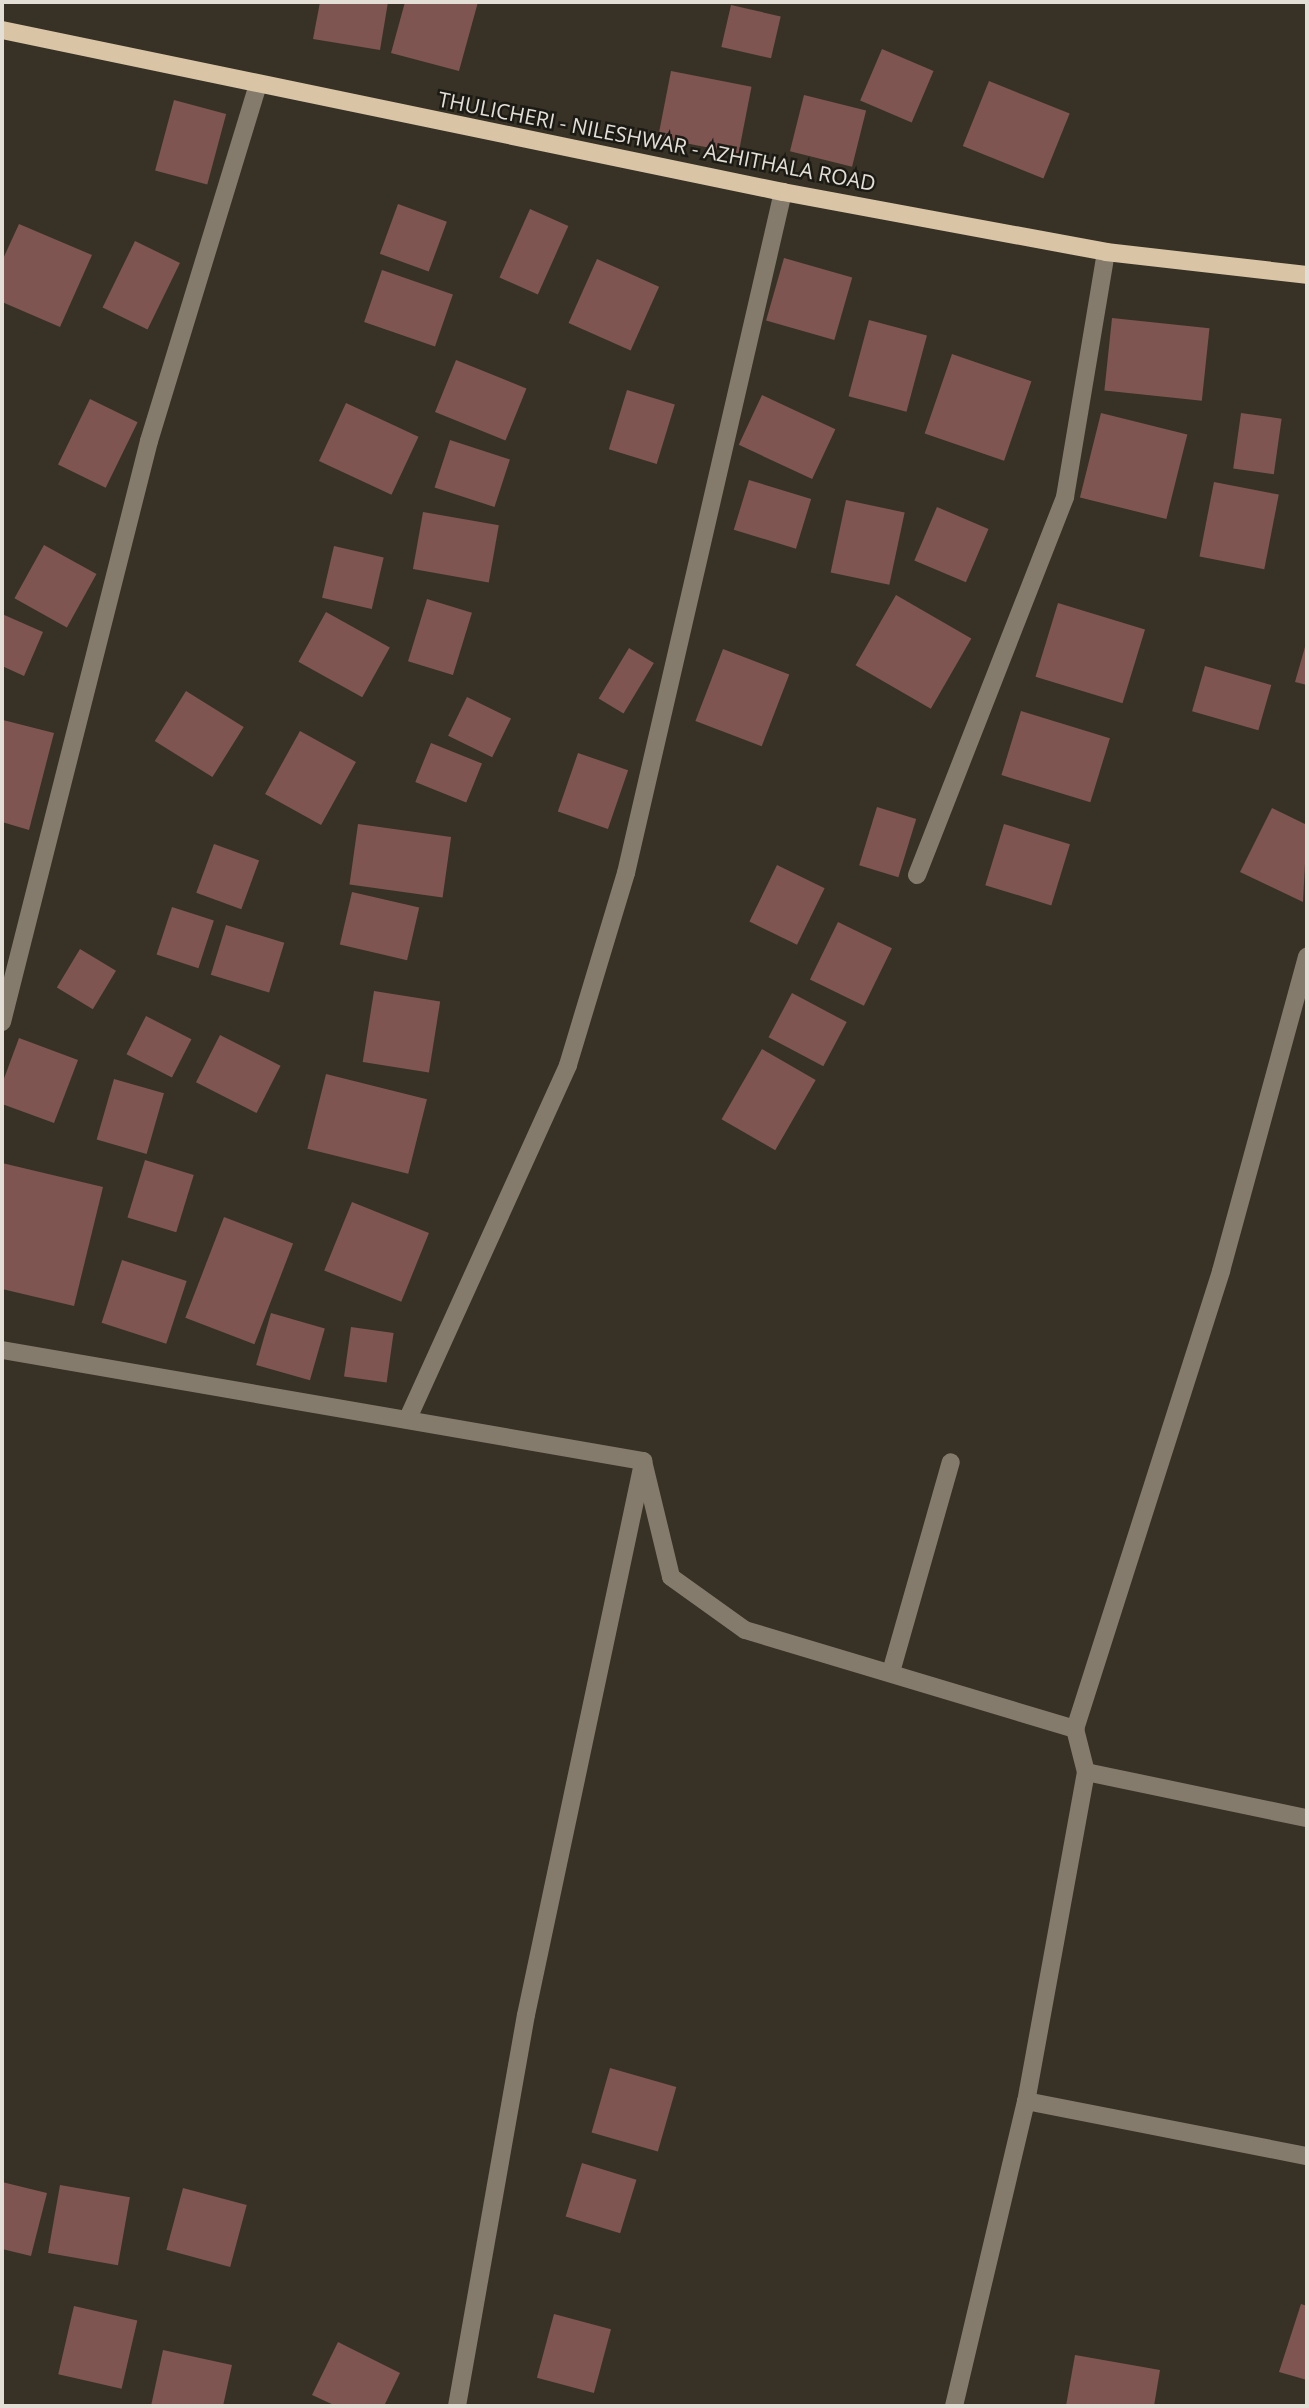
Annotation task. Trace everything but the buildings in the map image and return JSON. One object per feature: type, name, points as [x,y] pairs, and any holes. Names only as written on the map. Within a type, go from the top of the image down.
[{"type":"main road","name":"THULICHERI - NILESHWAR - AZHITHALA ROAD","points":[[2,30],[257,87],[576,145],[783,192],[1106,252],[1307,275]]},
{"type":"street","points":[[2,1022],[149,441],[257,87]]},
{"type":"street","points":[[409,1416],[568,1065],[626,873],[783,192]]},
{"type":"street","points":[[918,875],[1065,497],[1106,252]]},
{"type":"street","points":[[954,2406],[1026,2101],[1086,1772],[1075,1729],[1222,1271],[1307,957]]},
{"type":"street","points":[[2,1350],[409,1416],[643,1461]]},
{"type":"street","points":[[643,1461],[671,1577],[745,1630],[1075,1729]]},
{"type":"street","points":[[457,2406],[526,2015],[643,1461]]},
{"type":"street","points":[[891,1672],[951,1462]]},
{"type":"street","points":[[1086,1772],[1307,1818]]},
{"type":"street","points":[[1026,2101],[1307,2156]]}]
